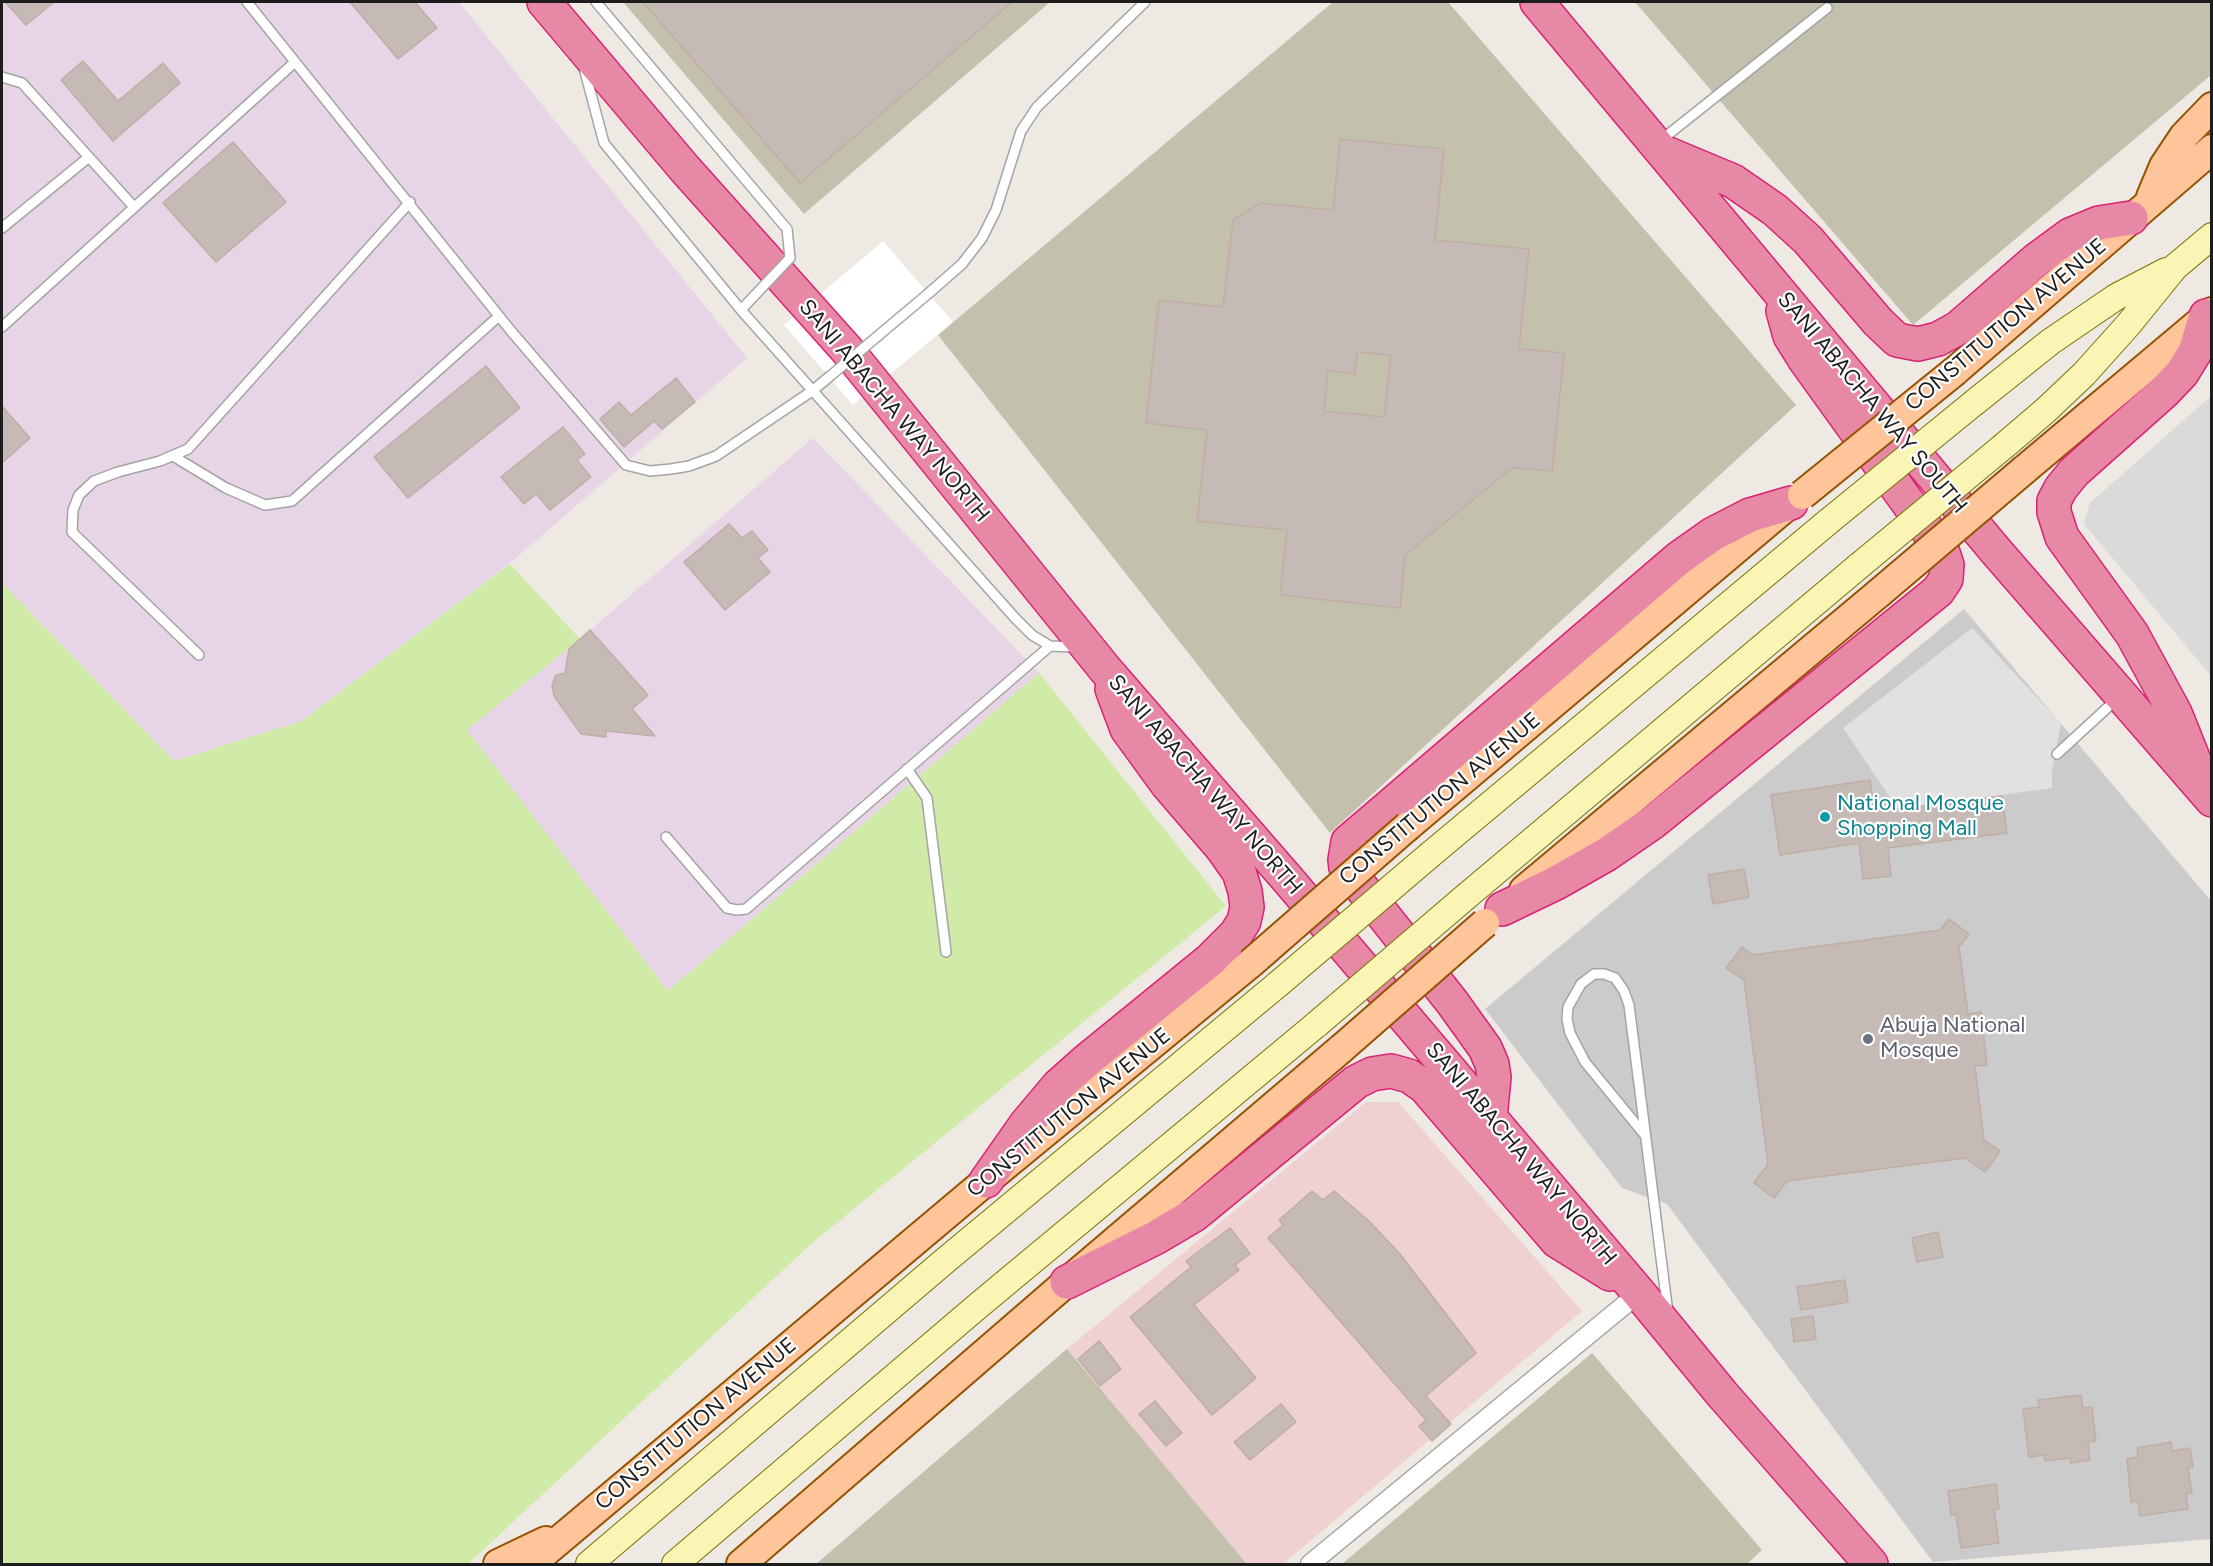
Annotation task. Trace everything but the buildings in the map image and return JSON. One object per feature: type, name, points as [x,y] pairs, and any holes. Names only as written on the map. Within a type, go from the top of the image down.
[{"type":"highway","name":"SANI ABACHA WAY NORTH","points":[[544,2],[685,169],[847,350],[1096,658],[1290,882],[1639,1293],[1861,1561]]},
{"type":"highway","name":"SANI ABACHA WAY SOUTH","points":[[1537,2],[1995,550],[2210,799]]},
{"type":"highway","points":[[1658,148],[1733,181],[1775,210],[1808,240],[1878,322],[1897,340],[1917,344],[1938,339],[1958,328],[2036,260],[2070,235],[2140,210]]},
{"type":"highway","points":[[1493,916],[1607,854],[1652,823],[1938,591],[1946,579],[1947,565],[1942,550],[1790,336],[1779,291]]},
{"type":"highway","points":[[2209,314],[2195,352],[2182,374],[2074,472],[2054,501],[2054,512],[2062,537],[2132,634],[2156,676],[2175,713],[2210,799]]},
{"type":"highway","points":[[1490,1118],[1494,1077],[1492,1064],[1485,1048],[1452,1002],[1346,868],[1348,842],[1679,558],[1713,534],[1750,515],[1796,499]]},
{"type":"highway","points":[[986,1180],[1026,1124],[1058,1086],[1086,1060],[1210,960],[1236,934],[1244,921],[1247,907],[1242,881],[1232,861],[1167,784],[1127,729],[1096,658]]},
{"type":"highway","points":[[1067,1282],[1155,1238],[1194,1215],[1356,1082],[1372,1074],[1391,1071],[1410,1076],[1425,1087],[1557,1241],[1639,1293]]},
{"type":"main road","points":[[2140,210],[2164,166],[2184,136],[2211,107]]},
{"type":"main road","name":"CONSTITUTION AVENUE","points":[[531,1564],[986,1180],[1251,963],[1408,826],[1796,499],[1955,371],[2211,149]]},
{"type":"main road","name":"CONSTITUTION AVENUE","points":[[675,1564],[2046,410],[2084,374],[2175,267],[2211,236]]},
{"type":"main road","name":"CONSTITUTION AVENUE","points":[[589,1564],[1829,521],[2050,342],[2108,302],[2175,267]]},
{"type":"main road","points":[[741,1564],[1493,916],[2209,314]]},
{"type":"main road","points":[[498,1564],[577,1525]]},
{"type":"street","points":[[1310,1564],[1639,1293]]},
{"type":"lane","points":[[247,2],[410,202],[499,316],[626,465],[650,471],[688,466],[716,456],[812,391],[963,264],[982,238],[996,210],[1021,131],[1037,107],[1145,2]]},
{"type":"lane","points":[[596,2],[787,229],[790,258],[741,310]]},
{"type":"lane","points":[[1658,148],[1827,8]]},
{"type":"lane","points":[[576,40],[604,143],[741,310],[1032,635],[1050,646],[1096,658]]},
{"type":"lane","points":[[2,327],[295,62]]},
{"type":"lane","points":[[2,77],[22,83],[134,207]]},
{"type":"lane","points":[[2,228],[89,157]]},
{"type":"lane","points":[[199,655],[72,532],[73,510],[79,495],[94,481],[160,461],[188,449],[410,202]]},
{"type":"lane","points":[[173,456],[226,488],[265,505],[291,501],[499,316]]},
{"type":"lane","points":[[666,837],[728,908],[746,909],[1050,646]]},
{"type":"lane","points":[[2057,754],[2120,696]]},
{"type":"lane","points":[[907,769],[927,798],[946,952]]},
{"type":"lane","points":[[1644,1134],[1585,1062],[1570,1033],[1567,1019],[1568,1007],[1581,984],[1593,974],[1604,974],[1615,978],[1624,991],[1629,1005],[1670,1330]]},
{"type":"shaded area","points":[[2,2],[459,2],[747,358],[510,563],[302,721],[174,761],[2,583]]},
{"type":"shaded area","points":[[623,2],[1050,2],[804,214]]},
{"type":"shaded area","points":[[1333,2],[1448,2],[1796,405],[1330,833],[938,335]]},
{"type":"shaded area","points":[[1635,2],[2211,2],[2211,75],[1913,325]]},
{"type":"shaded area","points":[[2211,396],[2211,676],[2084,524],[2090,503]]},
{"type":"shaded area","points":[[813,438],[1039,673],[668,991],[466,730],[580,639]]},
{"type":"shaded area","name":"Abuja National Mosque","points":[[1964,609],[2211,901],[2211,1539],[1933,1562],[1667,1204],[1622,1188],[1485,1009]]},
{"type":"shaded area","points":[[1972,628],[2061,723],[2052,770],[2052,788],[1892,810],[1889,796],[1843,728]]},
{"type":"shaded area","points":[[1366,1102],[1398,1102],[1582,1311],[1283,1564],[1247,1564],[1067,1349]]},
{"type":"shaded area","points":[[1067,1349],[1247,1564],[816,1564]]},
{"type":"shaded area","points":[[1592,1353],[1762,1550],[1747,1564],[1342,1564]]},
{"type":"green space","points":[[510,564],[580,639],[467,730],[668,991],[1039,673],[1226,906],[812,1243],[468,1564],[2,1564],[2,583],[174,761],[302,721]]},
{"type":"pier","points":[[883,241],[953,322],[853,405],[784,325]]},
{"type":"place","name":"National Mosque Shopping Mall","points":[[1825,817]]},
{"type":"place","name":"Abuja National Mosque","points":[[1868,1039]]}]
